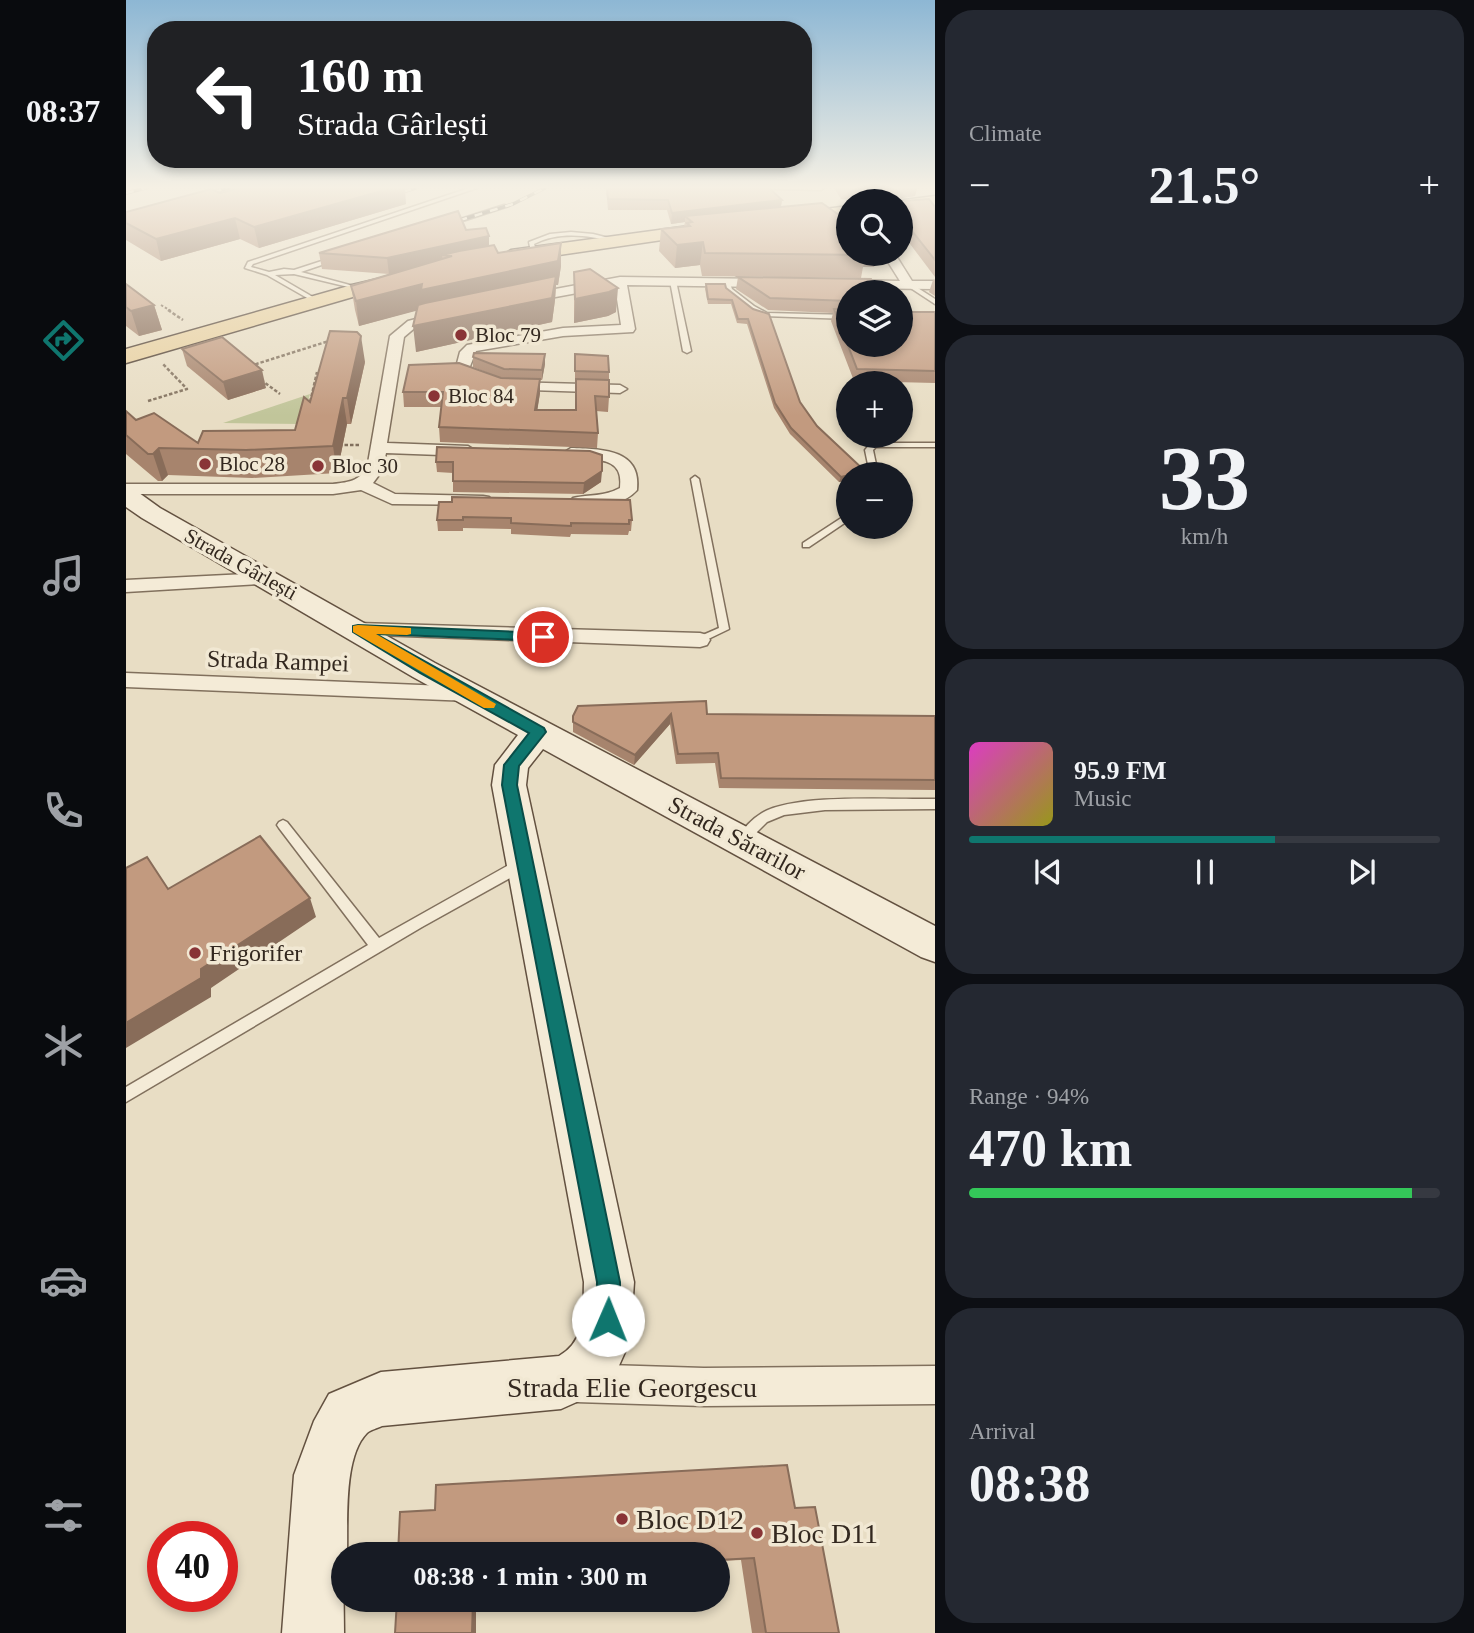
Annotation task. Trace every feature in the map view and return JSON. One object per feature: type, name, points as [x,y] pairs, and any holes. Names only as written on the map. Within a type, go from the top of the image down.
[{"type":"main road","points":[[126,356],[359,289],[421,275]]},
{"type":"street","points":[[461,373],[467,352],[472,348],[563,332],[628,329],[620,281]]},
{"type":"street","points":[[512,301],[620,281],[782,283]]},
{"type":"street","points":[[823,283],[836,283]]},
{"type":"street","points":[[913,285],[935,285]]},
{"type":"street","points":[[126,489],[333,489],[362,484],[373,475],[400,372],[397,336],[414,323],[456,313]]},
{"type":"street","points":[[492,382],[502,386],[620,389]]},
{"type":"street","points":[[380,447],[485,451]]},
{"type":"street","points":[[551,453],[590,454],[615,459],[626,466],[631,479],[628,490],[614,499],[601,502],[565,502]]},
{"type":"street","points":[[362,484],[392,499],[497,502]]},
{"type":"street","name":"Strada Gârlești","points":[[126,495],[151,513],[539,732]]},
{"type":"street","points":[[126,586],[268,579]]},
{"type":"street","name":"Strada Gârlești","points":[[358,629],[700,640]]},
{"type":"street","name":"Strada Rampei","points":[[126,680],[470,694]]},
{"type":"street","points":[[539,732],[512,765],[509,785],[609,1282],[608,1320],[602,1350],[586,1370],[561,1382]]},
{"type":"street","name":"Strada Sărarilor","points":[[539,732],[935,944]]},
{"type":"street","name":"Strada Elie Georgescu","points":[[313,1633],[322,1475],[333,1440],[348,1413],[381,1399],[561,1382],[704,1387],[935,1385]]},
{"type":"lane","points":[[250,264],[248,268],[269,274],[316,301]]},
{"type":"lane","points":[[294,272],[318,264]]},
{"type":"lane","points":[[269,274],[294,272],[359,289]]},
{"type":"lane","points":[[673,281],[687,351]]},
{"type":"lane","points":[[727,282],[729,289],[750,303],[756,312],[766,315],[836,317]]},
{"type":"lane","points":[[913,288],[935,302]]},
{"type":"lane","points":[[872,462],[869,450],[874,446],[935,445]]},
{"type":"lane","points":[[695,479],[724,629],[700,640]]},
{"type":"lane","points":[[806,545],[836,525]]},
{"type":"lane","points":[[742,840],[762,819],[774,812],[807,808],[935,804]]},
{"type":"lane","points":[[283,825],[377,946]]},
{"type":"lane","points":[[126,1095],[377,946],[525,863]]},
{"type":"path","points":[[161,304],[190,324]]},
{"type":"path","points":[[280,394],[244,368],[341,337]]},
{"type":"path","points":[[148,401],[187,389],[156,358]]},
{"type":"path","points":[[308,411],[317,372]]},
{"type":"path","points":[[328,445],[380,447]]},
{"type":"green space","points":[[310,394],[302,424],[223,423]]},
{"type":"building","points":[[424,264],[543,264],[421,290],[422,284],[356,301],[351,286]]},
{"type":"building","points":[[590,269],[618,288],[575,299],[574,272]]},
{"type":"building","points":[[556,276],[552,298],[413,326],[418,305]]},
{"type":"building","points":[[738,277],[871,280],[836,280],[836,301],[770,298]]},
{"type":"building","points":[[126,284],[154,305],[131,311],[126,307]]},
{"type":"building","points":[[706,284],[725,284],[726,288],[753,309],[769,314],[800,402],[817,426],[836,444],[836,448],[840,448],[855,462],[836,462],[836,472],[791,428],[775,403],[748,319],[738,319],[732,300],[708,299]]},
{"type":"building","points":[[913,312],[935,312],[935,371],[857,369],[852,357],[913,357]]},
{"type":"building","points":[[330,331],[357,332],[361,336],[347,398],[343,398],[333,446],[246,450],[159,448],[153,454],[148,454],[126,435],[126,411],[136,420],[154,413],[198,443],[203,431],[295,430],[304,397],[310,402]]},
{"type":"building","points":[[222,337],[262,370],[223,382],[182,349]]},
{"type":"building","points":[[474,353],[545,354],[542,370],[504,369],[473,357]]},
{"type":"building","points":[[575,354],[608,356],[609,372],[575,371]]},
{"type":"building","points":[[459,363],[501,378],[540,379],[535,410],[576,410],[576,379],[609,380],[609,397],[595,396],[598,433],[439,427],[443,392],[403,392],[409,365]]},
{"type":"building","points":[[437,447],[590,451],[602,455],[602,471],[584,483],[453,481],[453,462],[436,462]]},
{"type":"building","points":[[452,497],[630,500],[632,520],[629,520],[629,524],[571,523],[571,526],[511,523],[511,518],[463,517],[463,520],[437,520],[439,502],[452,502]]},
{"type":"building","points":[[706,701],[707,714],[935,716],[935,780],[721,778],[718,753],[678,754],[671,714],[635,755],[573,722],[578,706]]},
{"type":"building","name":"Frigorifer","points":[[260,836],[310,898],[201,969],[201,978],[126,1023],[126,868],[147,857],[168,889]]},
{"type":"building","points":[[787,1465],[795,1508],[815,1507],[839,1633],[766,1633],[754,1558],[730,1559],[730,1542],[399,1542],[400,1512],[435,1510],[436,1485]]},
{"type":"building","points":[[396,1612],[473,1612],[472,1633],[395,1633]]},
{"type":"slow traffic","points":[[407,631],[358,629],[425,670],[489,704]]},
{"type":"place","name":"Bloc 79","points":[[461,335]]},
{"type":"place","name":"Bloc 84","points":[[434,396]]},
{"type":"place","name":"Bloc 28","points":[[205,464]]},
{"type":"place","name":"Bloc 30","points":[[318,466]]},
{"type":"place","name":"Frigorifer","points":[[195,953]]},
{"type":"place","name":"Bloc D12","points":[[622,1519]]},
{"type":"place","name":"Bloc D11","points":[[757,1533]]},
{"type":"route","points":[[543,637],[358,629],[425,670],[539,732],[512,765],[509,785],[609,1282],[608,1320]]}]
